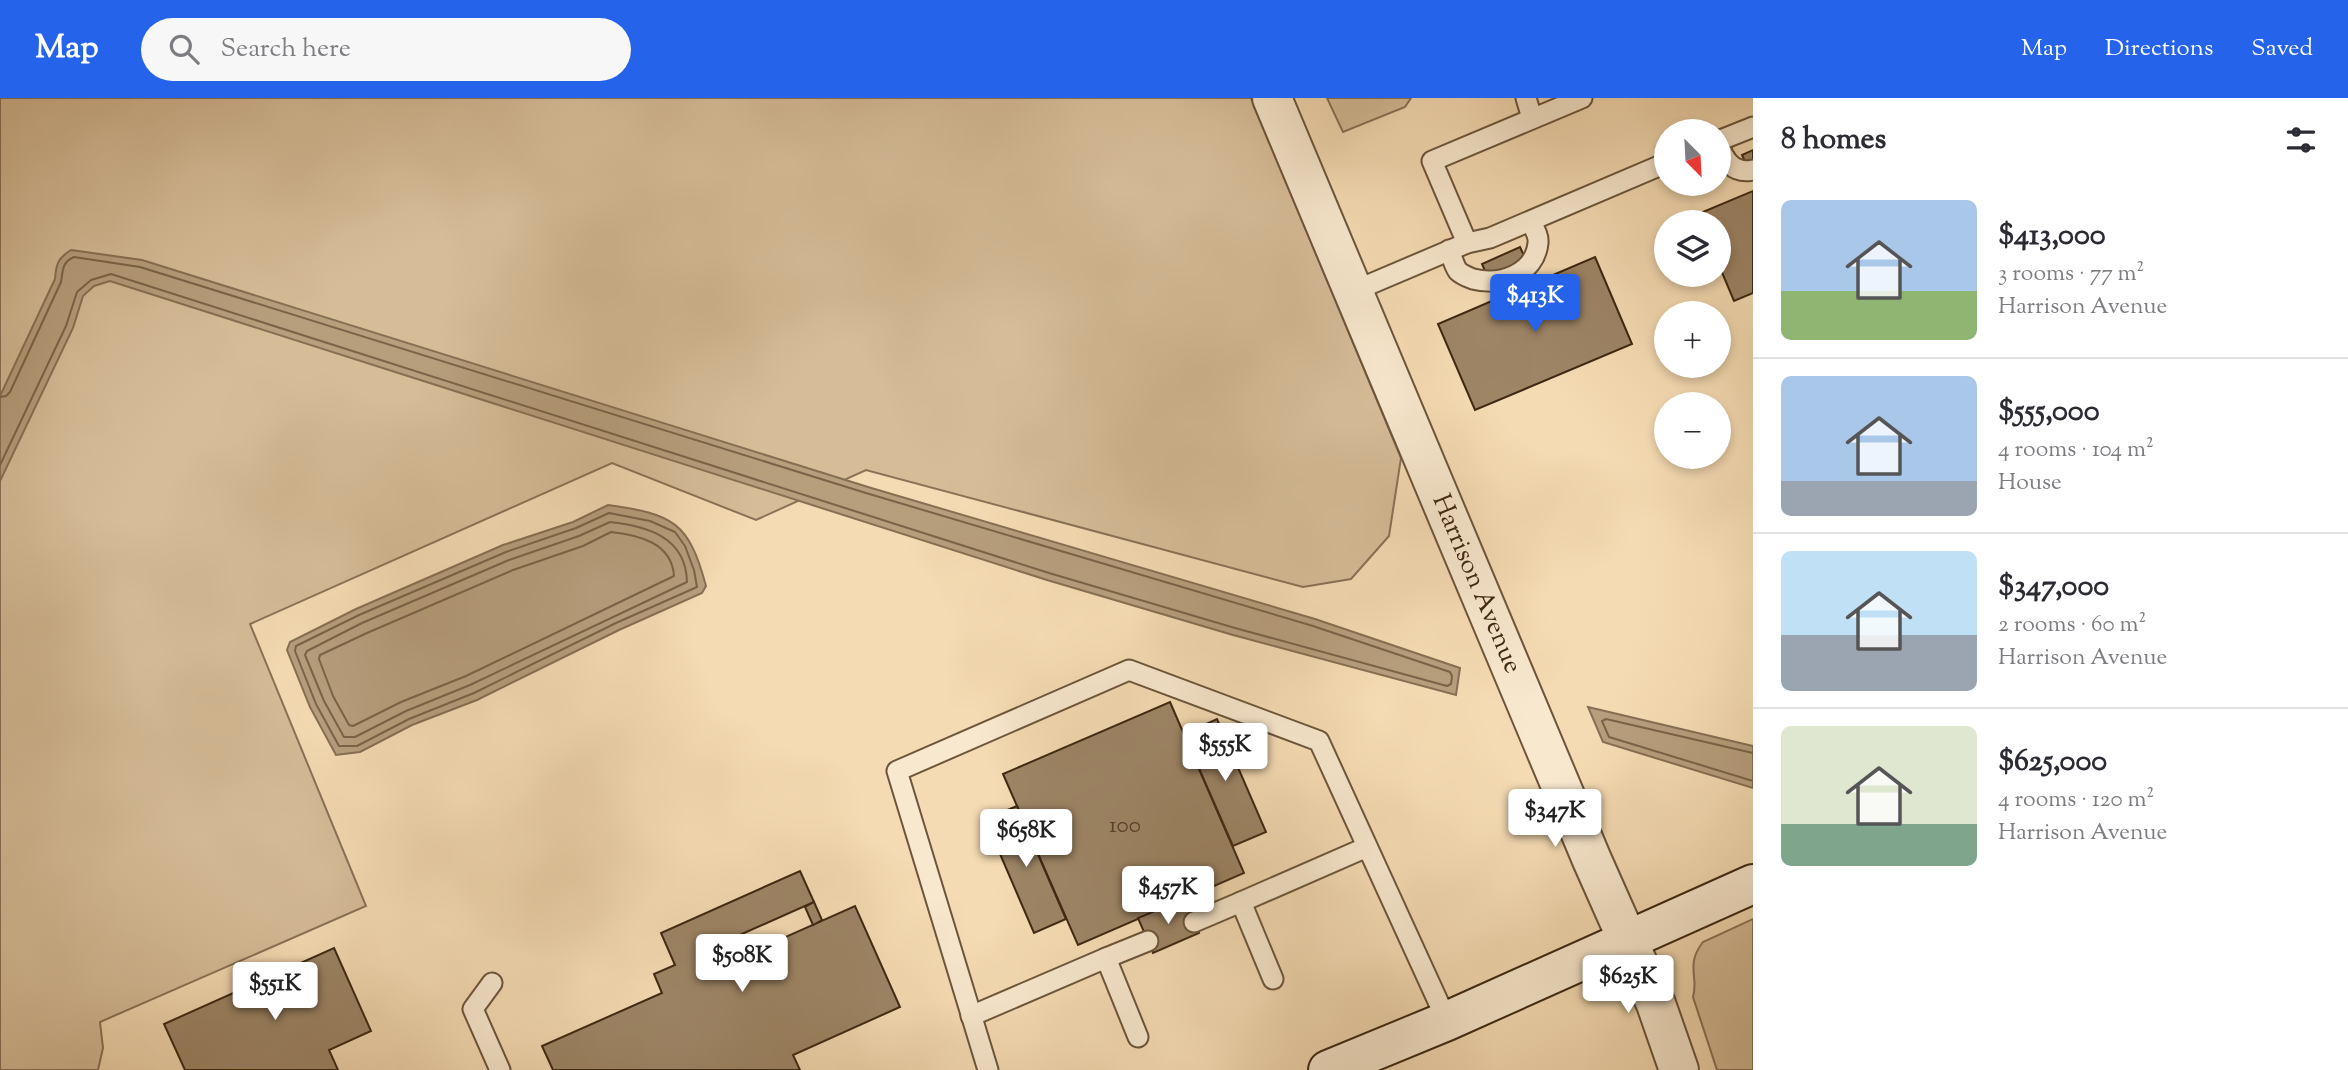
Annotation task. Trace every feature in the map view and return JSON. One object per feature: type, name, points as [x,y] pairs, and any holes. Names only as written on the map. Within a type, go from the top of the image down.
[{"type":"street","name":"Harrison Avenue","points":[[1272,98],[1592,860],[1666,1029],[1679,1070]]},
{"type":"street","points":[[1328,1070],[1447,1021],[1753,884]]},
{"type":"lane","points":[[1526,98],[1532,118]]},
{"type":"lane","points":[[1531,222],[1538,238],[1535,253],[1523,269],[1506,279],[1493,282],[1467,277],[1459,271],[1458,246],[1433,161],[1582,98]]},
{"type":"lane","points":[[1731,137],[1753,127]]},
{"type":"lane","points":[[1731,165],[1747,171],[1753,170]]},
{"type":"lane","points":[[1354,292],[1458,246],[1490,238],[1531,222],[1654,168]]},
{"type":"lane","points":[[988,1070],[897,771],[1129,670],[1319,741],[1447,1021]]},
{"type":"lane","points":[[1194,922],[1367,847]]},
{"type":"lane","points":[[1241,902],[1273,979]]},
{"type":"lane","points":[[971,1016],[1148,941]]},
{"type":"lane","points":[[1106,958],[1138,1037]]},
{"type":"lane","points":[[492,983],[474,1009],[500,1070]]},
{"type":"shaded area","points":[[0,98],[1251,98],[1401,458],[1389,536],[1351,579],[1303,587],[866,470],[756,520],[612,463],[250,624],[366,906],[100,1022],[103,1048],[98,1070],[0,1070]]},
{"type":"shaded area","points":[[1327,98],[1411,98],[1405,107],[1343,132]]},
{"type":"shaded area","points":[[1753,919],[1753,1070],[1717,1070],[1693,997],[1695,957],[1703,942]]},
{"type":"water","points":[[71,250],[142,260],[868,487],[1315,619],[1460,668],[1456,695],[1233,635],[1047,580],[110,281],[94,286],[83,296],[73,328],[0,481],[0,396],[55,279],[58,262]]},
{"type":"water","points":[[608,505],[648,512],[675,525],[685,535],[700,565],[706,586],[702,593],[619,630],[477,700],[412,725],[360,752],[336,755],[310,707],[287,650],[290,642],[356,609],[503,545],[573,522]]},
{"type":"water","points":[[1588,707],[1753,746],[1753,788],[1603,742]]},
{"type":"building","points":[[1753,150],[1753,179],[1742,155]]},
{"type":"building","points":[[1753,191],[1753,293],[1734,301],[1728,287],[1731,287],[1731,210],[1708,210]]},
{"type":"building","points":[[1520,247],[1536,282],[1497,299],[1482,264]]},
{"type":"building","points":[[1595,257],[1632,344],[1475,410],[1438,324]]},
{"type":"building","points":[[1170,702],[1244,873],[1078,945],[1003,774]]},
{"type":"building","points":[[1217,719],[1266,832],[1233,846],[1184,734]]},
{"type":"building","points":[[1017,806],[1066,919],[1034,933],[985,819]]},
{"type":"building","points":[[800,871],[814,902],[726,941],[734,960],[855,906],[900,1007],[793,1055],[800,1070],[553,1070],[542,1046],[662,993],[654,974],[675,965],[661,933]]},
{"type":"building","points":[[1183,899],[1199,933],[1153,953],[1138,918]]},
{"type":"building","points":[[814,902],[822,920],[813,925],[805,907]]},
{"type":"building","points":[[334,948],[371,1031],[329,1050],[338,1070],[185,1070],[164,1024]]}]
